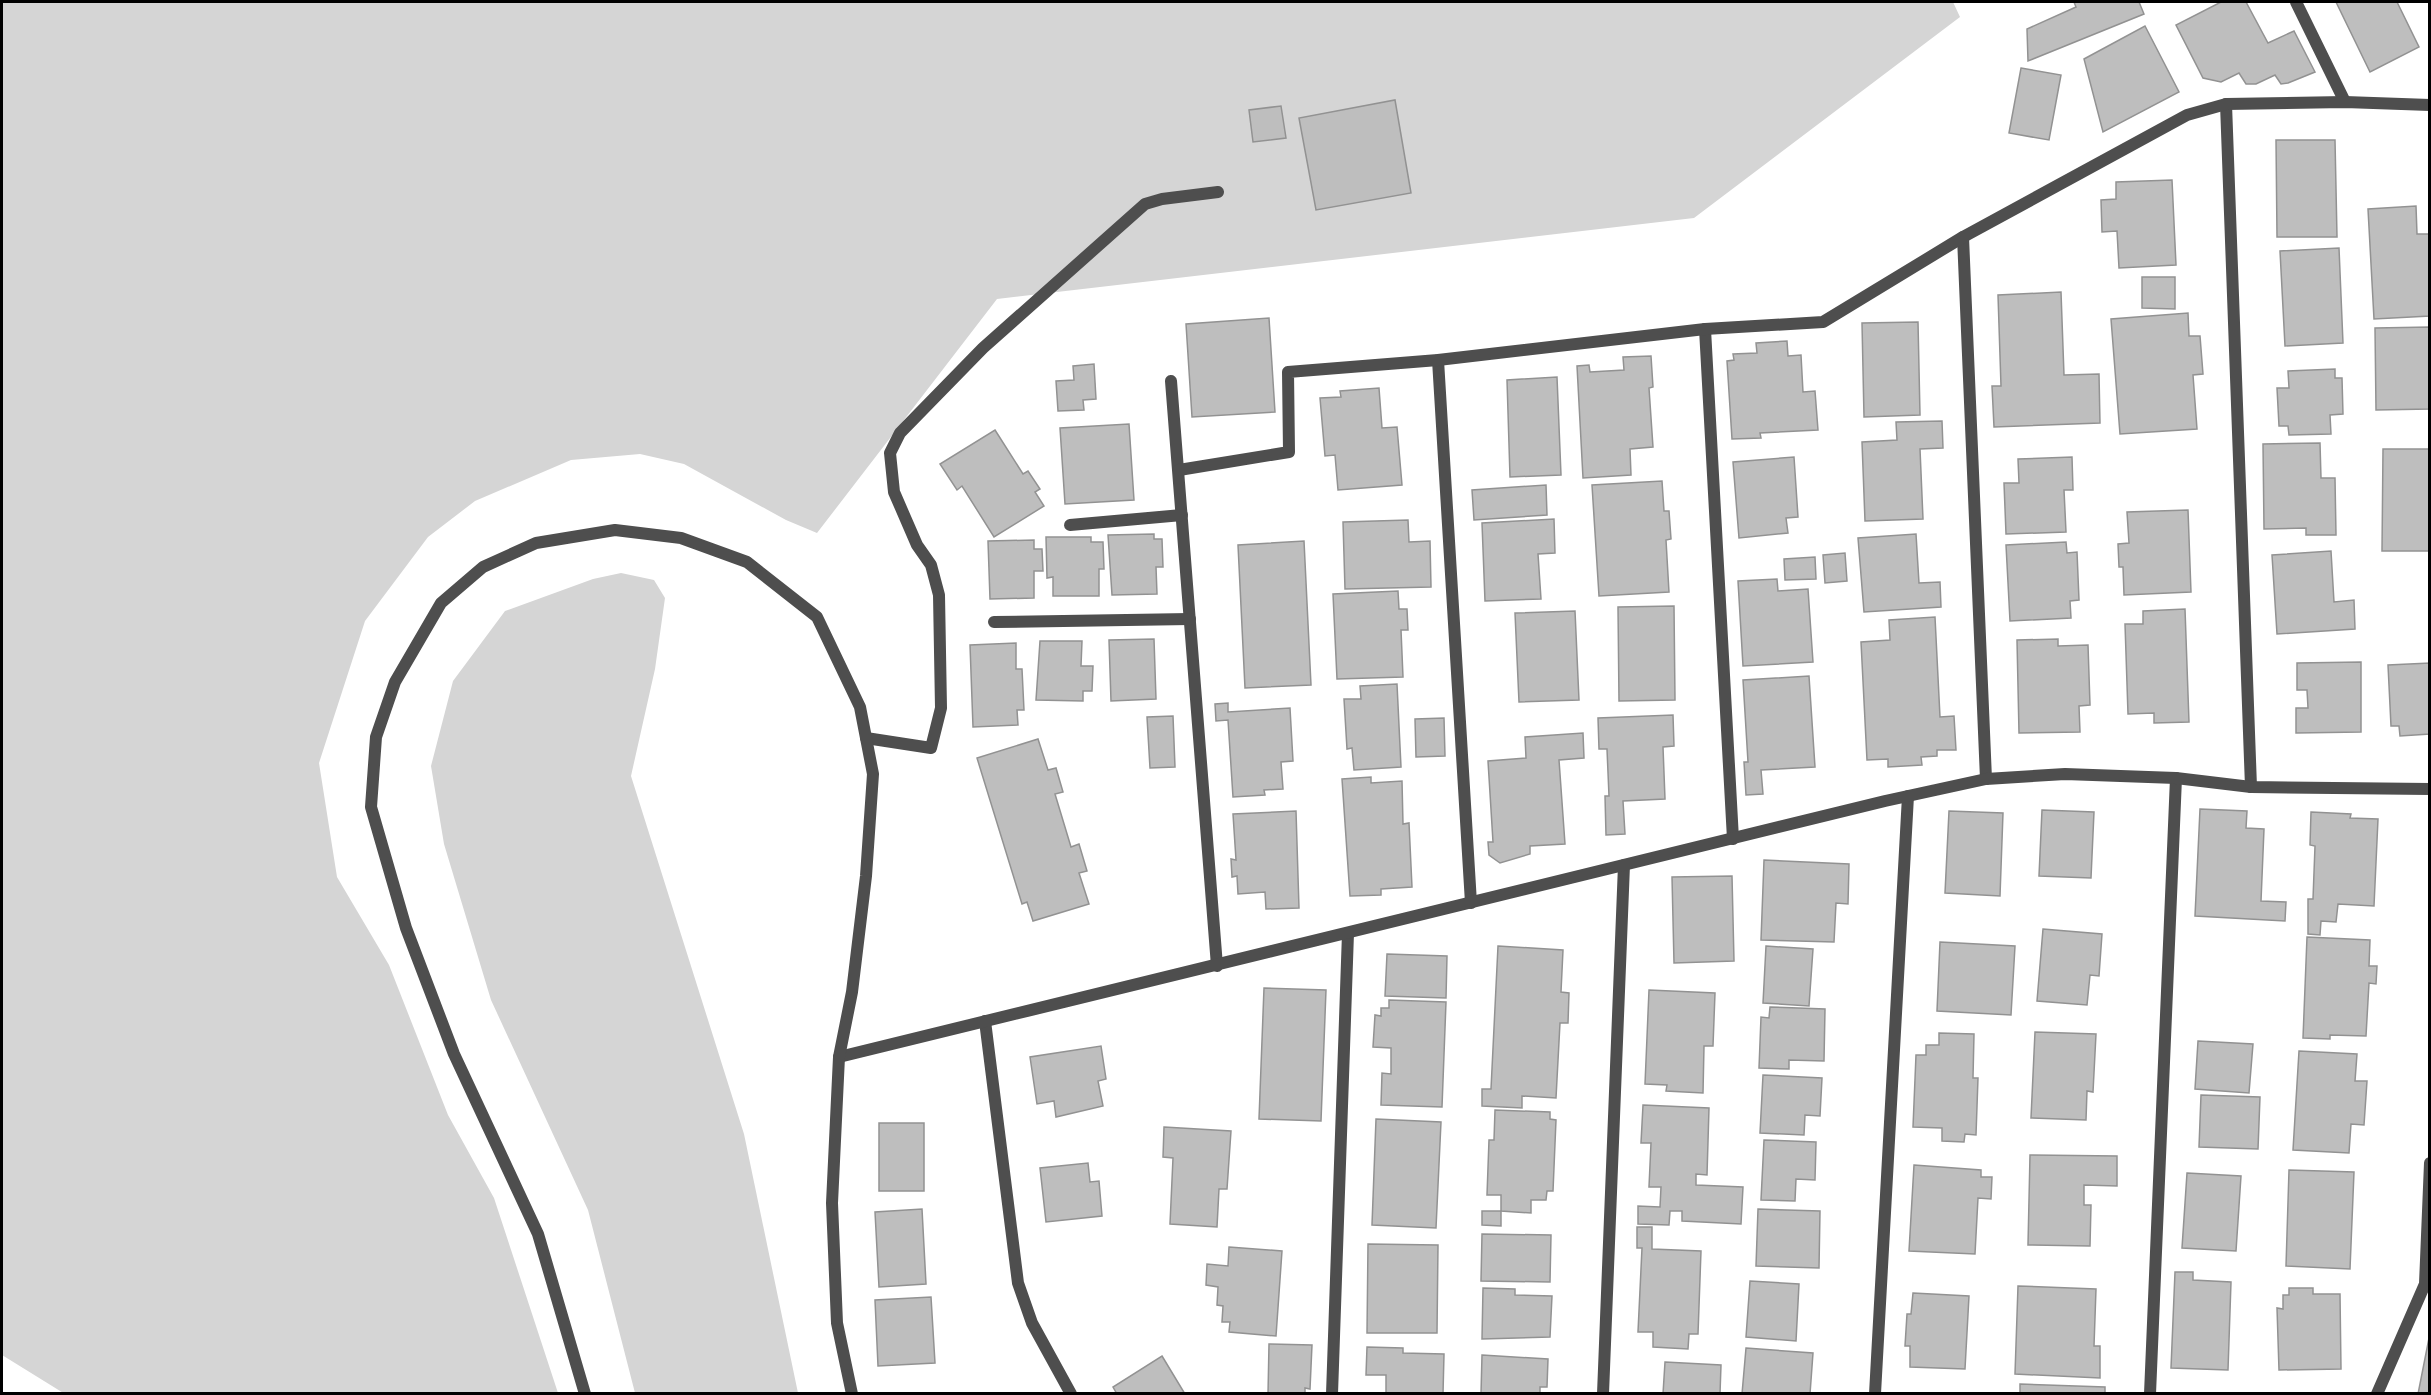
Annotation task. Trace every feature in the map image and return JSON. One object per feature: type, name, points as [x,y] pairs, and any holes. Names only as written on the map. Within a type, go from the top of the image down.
[{"type":"street","points":[[2296,2],[2345,102]]},
{"type":"street","points":[[1179,470],[1289,452],[1288,372],[1438,360],[1705,329],[1823,322],[1963,237],[2187,115],[2226,104],[2345,102],[2430,105]]},
{"type":"street","points":[[2226,104],[2251,787]]},
{"type":"street","points":[[866,738],[931,748],[941,708],[939,595],[930,565],[917,545],[894,492],[890,453],[900,434],[983,348],[1145,204],[1162,199],[1218,192]]},
{"type":"street","points":[[1963,237],[1986,779]]},
{"type":"street","points":[[1705,329],[1733,838]]},
{"type":"street","points":[[1438,360],[1471,903]]},
{"type":"street","points":[[1171,381],[1217,966]]},
{"type":"street","points":[[1070,525],[1182,515]]},
{"type":"street","points":[[585,1394],[538,1234],[454,1054],[406,928],[371,807],[376,737],[396,682],[441,603],[483,567],[536,543],[615,530],[681,538],[747,562],[817,617],[860,707],[873,774],[866,876],[852,992],[838,1057],[832,1203],[837,1323],[852,1394]]},
{"type":"street","points":[[994,622],[1190,618]]},
{"type":"street","points":[[838,1057],[1733,838],[1986,779],[2065,774],[2176,778],[2251,787],[2430,789]]},
{"type":"street","points":[[2150,1394],[2176,778]]},
{"type":"street","points":[[1875,1394],[1908,796]]},
{"type":"street","points":[[1603,1394],[1624,865]]},
{"type":"street","points":[[1332,1394],[1348,933]]},
{"type":"street","points":[[985,1022],[1018,1283],[1032,1323],[1071,1394]]},
{"type":"street","points":[[2377,1394],[2426,1284],[2430,1164]]},
{"type":"shaded area","points":[[2,2],[1953,2],[1960,17],[1694,218],[997,299],[817,533],[786,520],[684,464],[640,454],[571,460],[475,501],[428,537],[365,621],[319,763],[337,877],[389,965],[448,1115],[494,1198],[558,1393],[65,1394],[2,1355]]},
{"type":"shaded area","points":[[621,573],[654,580],[665,598],[655,669],[631,776],[744,1134],[798,1393],[635,1393],[588,1210],[491,1000],[444,844],[431,766],[453,681],[505,611],[593,579]]},
{"type":"building","points":[[2074,2],[2139,2],[2144,14],[2028,61],[2027,29],[2076,7]]},
{"type":"building","points":[[2221,2],[2246,2],[2268,43],[2294,31],[2315,72],[2281,84],[2275,75],[2256,84],[2246,84],[2239,73],[2221,82],[2203,78],[2176,25]]},
{"type":"building","points":[[2336,2],[2397,2],[2419,47],[2370,72]]},
{"type":"building","points":[[2145,26],[2179,92],[2103,132],[2084,59]]},
{"type":"building","points":[[2021,68],[2061,75],[2049,140],[2009,133]]},
{"type":"building","points":[[1395,100],[1411,193],[1316,210],[1299,118]]},
{"type":"building","points":[[1281,106],[1286,138],[1253,142],[1249,110]]},
{"type":"building","points":[[2276,140],[2335,140],[2337,237],[2277,237]]},
{"type":"building","points":[[2172,180],[2176,265],[2119,268],[2117,231],[2102,232],[2101,200],[2116,199],[2116,182]]},
{"type":"building","points":[[2416,206],[2417,234],[2430,234],[2430,316],[2374,319],[2368,209]]},
{"type":"building","points":[[2339,248],[2343,343],[2285,346],[2280,251]]},
{"type":"building","points":[[2142,277],[2175,277],[2175,309],[2142,308]]},
{"type":"building","points":[[2061,292],[2064,375],[2099,374],[2100,423],[1994,427],[1992,386],[2001,386],[1998,295]]},
{"type":"building","points":[[2188,313],[2189,336],[2200,336],[2203,374],[2193,375],[2197,429],[2120,434],[2111,319]]},
{"type":"building","points":[[1269,318],[1275,412],[1192,417],[1186,324]]},
{"type":"building","points":[[1918,322],[1920,415],[1864,417],[1862,323]]},
{"type":"building","points":[[2430,327],[2430,409],[2376,410],[2375,328]]},
{"type":"building","points":[[1787,341],[1788,356],[1801,355],[1803,392],[1815,391],[1818,430],[1760,433],[1761,438],[1732,439],[1727,361],[1734,360],[1733,354],[1757,353],[1756,343]]},
{"type":"building","points":[[1651,356],[1653,387],[1649,388],[1653,447],[1630,449],[1631,475],[1583,478],[1577,366],[1589,365],[1590,372],[1624,370],[1623,357]]},
{"type":"building","points":[[1094,364],[1096,399],[1083,400],[1084,410],[1058,411],[1056,381],[1074,380],[1073,366]]},
{"type":"building","points":[[2335,369],[2335,378],[2342,378],[2343,414],[2330,415],[2331,434],[2289,435],[2288,426],[2279,426],[2277,388],[2289,388],[2288,371]]},
{"type":"building","points":[[1557,377],[1561,475],[1510,477],[1507,380]]},
{"type":"building","points":[[1379,388],[1382,428],[1397,427],[1402,485],[1338,490],[1335,455],[1325,456],[1320,398],[1341,397],[1340,391]]},
{"type":"building","points":[[1942,421],[1943,448],[1920,449],[1923,519],[1865,521],[1862,442],[1897,440],[1896,422]]},
{"type":"building","points":[[1129,424],[1134,500],[1065,504],[1060,428]]},
{"type":"building","points":[[995,430],[1023,474],[1028,471],[1040,489],[1035,492],[1044,506],[994,537],[962,486],[957,490],[940,464]]},
{"type":"building","points":[[2320,443],[2321,478],[2335,478],[2336,535],[2306,535],[2306,528],[2264,529],[2263,444]]},
{"type":"building","points":[[2383,449],[2430,449],[2430,551],[2382,551]]},
{"type":"building","points":[[1794,457],[1798,517],[1786,518],[1788,533],[1739,538],[1733,462]]},
{"type":"building","points":[[2072,457],[2073,490],[2064,490],[2066,532],[2006,534],[2004,483],[2019,483],[2018,459]]},
{"type":"building","points":[[1662,481],[1664,511],[1669,511],[1671,539],[1666,540],[1669,592],[1599,596],[1592,485]]},
{"type":"building","points":[[1546,485],[1547,515],[1474,520],[1472,490]]},
{"type":"building","points":[[2188,510],[2191,592],[2124,595],[2123,567],[2119,567],[2118,544],[2129,543],[2127,512]]},
{"type":"building","points":[[1554,519],[1555,553],[1538,554],[1541,599],[1485,601],[1482,523]]},
{"type":"building","points":[[1408,520],[1409,542],[1430,541],[1431,587],[1345,589],[1343,522]]},
{"type":"building","points":[[1154,534],[1154,539],[1162,539],[1163,567],[1156,567],[1157,594],[1112,595],[1108,535]]},
{"type":"building","points":[[1916,534],[1919,583],[1940,582],[1941,607],[1864,612],[1858,538]]},
{"type":"building","points":[[1046,537],[1091,537],[1091,542],[1103,542],[1104,569],[1099,569],[1099,596],[1053,596],[1053,577],[1047,578]]},
{"type":"building","points":[[1034,540],[1034,549],[1042,549],[1043,571],[1034,571],[1034,598],[990,599],[988,541]]},
{"type":"building","points":[[1304,541],[1311,685],[1245,688],[1238,545]]},
{"type":"building","points":[[2066,542],[2067,553],[2077,552],[2079,600],[2070,601],[2071,618],[2010,621],[2006,545]]},
{"type":"building","points":[[2331,551],[2334,602],[2354,600],[2355,629],[2277,634],[2272,555]]},
{"type":"building","points":[[1845,553],[1847,581],[1825,583],[1823,555]]},
{"type":"building","points":[[1815,557],[1816,579],[1785,580],[1784,559]]},
{"type":"building","points":[[1777,579],[1778,591],[1808,589],[1813,662],[1743,666],[1738,581]]},
{"type":"building","points":[[1398,591],[1399,609],[1407,609],[1408,630],[1401,630],[1403,677],[1337,679],[1333,594]]},
{"type":"building","points":[[1674,606],[1675,700],[1619,701],[1618,607]]},
{"type":"building","points":[[2185,609],[2189,722],[2154,723],[2154,713],[2128,714],[2125,624],[2143,624],[2143,611]]},
{"type":"building","points":[[1575,611],[1579,700],[1519,702],[1515,613]]},
{"type":"building","points":[[1935,617],[1940,717],[1954,716],[1956,750],[1937,750],[1937,756],[1921,757],[1922,765],[1888,767],[1888,759],[1867,760],[1861,642],[1890,640],[1889,620]]},
{"type":"building","points":[[1154,639],[1156,699],[1111,701],[1109,640]]},
{"type":"building","points":[[2058,639],[2058,646],[2088,645],[2090,705],[2079,706],[2080,732],[2019,733],[2017,640]]},
{"type":"building","points":[[1040,641],[1082,641],[1081,666],[1093,666],[1092,691],[1083,691],[1083,701],[1036,700]]},
{"type":"building","points":[[1016,643],[1016,669],[1022,669],[1024,710],[1017,710],[1018,725],[973,727],[970,645]]},
{"type":"building","points":[[2361,662],[2361,732],[2296,733],[2296,708],[2308,708],[2307,690],[2297,690],[2297,663]]},
{"type":"building","points":[[2430,663],[2430,734],[2400,736],[2399,726],[2391,726],[2388,665]]},
{"type":"building","points":[[1809,676],[1815,767],[1761,770],[1763,794],[1746,795],[1744,762],[1748,762],[1743,680]]},
{"type":"building","points":[[1397,684],[1401,767],[1354,770],[1352,748],[1347,749],[1344,699],[1361,699],[1360,686]]},
{"type":"building","points":[[1228,703],[1228,712],[1290,708],[1293,761],[1281,762],[1283,789],[1264,790],[1265,795],[1233,797],[1228,720],[1216,721],[1215,704]]},
{"type":"building","points":[[1673,715],[1674,746],[1663,747],[1665,799],[1623,801],[1625,834],[1606,835],[1605,796],[1609,796],[1607,749],[1599,749],[1598,718]]},
{"type":"building","points":[[1173,716],[1175,767],[1150,768],[1147,717]]},
{"type":"building","points":[[1444,718],[1445,756],[1416,757],[1415,719]]},
{"type":"building","points":[[1583,733],[1584,758],[1559,760],[1565,844],[1530,846],[1530,854],[1500,863],[1489,855],[1488,842],[1493,842],[1488,761],[1526,758],[1525,737]]},
{"type":"building","points":[[1038,739],[1048,770],[1056,768],[1063,792],[1055,794],[1071,847],[1079,844],[1087,871],[1079,873],[1089,904],[1033,921],[1027,902],[1022,904],[977,758]]},
{"type":"building","points":[[1371,777],[1371,783],[1402,781],[1403,824],[1409,823],[1412,887],[1381,889],[1381,895],[1350,896],[1342,779]]},
{"type":"building","points":[[2200,809],[2247,811],[2246,828],[2264,829],[2261,901],[2286,902],[2285,921],[2195,916]]},
{"type":"building","points":[[2042,810],[2094,812],[2091,878],[2039,876]]},
{"type":"building","points":[[1296,811],[1299,908],[1266,909],[1265,892],[1238,894],[1237,876],[1232,877],[1231,859],[1236,860],[1233,814]]},
{"type":"building","points":[[1949,811],[2003,813],[2000,896],[1945,893]]},
{"type":"building","points":[[2311,812],[2351,814],[2350,818],[2378,819],[2374,906],[2338,904],[2336,922],[2321,921],[2320,935],[2308,934],[2308,899],[2313,899],[2315,846],[2310,845]]},
{"type":"building","points":[[1764,860],[1849,864],[1848,904],[1836,903],[1834,942],[1761,940]]},
{"type":"building","points":[[1732,876],[1734,961],[1674,963],[1672,877]]},
{"type":"building","points":[[2043,929],[2102,934],[2099,976],[2090,975],[2087,1005],[2037,1001]]},
{"type":"building","points":[[2307,937],[2370,940],[2369,966],[2377,966],[2376,984],[2369,983],[2366,1036],[2330,1035],[2330,1039],[2303,1038]]},
{"type":"building","points":[[1940,942],[2015,946],[2011,1015],[1937,1011]]},
{"type":"building","points":[[1498,946],[1563,950],[1561,992],[1569,993],[1568,1023],[1560,1023],[1556,1098],[1522,1096],[1522,1108],[1482,1106],[1482,1089],[1491,1089]]},
{"type":"building","points":[[1766,946],[1813,949],[1809,1006],[1763,1003]]},
{"type":"building","points":[[1387,954],[1447,956],[1446,998],[1385,996]]},
{"type":"building","points":[[1264,988],[1326,990],[1321,1121],[1259,1119]]},
{"type":"building","points":[[1649,990],[1715,993],[1713,1046],[1704,1046],[1703,1093],[1666,1091],[1667,1085],[1645,1084]]},
{"type":"building","points":[[1389,1000],[1446,1002],[1442,1107],[1381,1105],[1382,1073],[1391,1074],[1391,1048],[1373,1047],[1375,1015],[1381,1016],[1381,1008],[1389,1008]]},
{"type":"building","points":[[1770,1007],[1825,1009],[1824,1061],[1789,1060],[1789,1069],[1759,1068],[1761,1017],[1769,1018]]},
{"type":"building","points":[[2035,1032],[2096,1034],[2093,1092],[2087,1091],[2086,1120],[2031,1118]]},
{"type":"building","points":[[1939,1033],[1974,1034],[1973,1078],[1978,1078],[1976,1135],[1965,1134],[1964,1142],[1942,1141],[1942,1128],[1913,1127],[1916,1055],[1926,1055],[1926,1045],[1939,1045]]},
{"type":"building","points":[[2198,1041],[2253,1044],[2249,1093],[2195,1089]]},
{"type":"building","points":[[1101,1046],[1106,1079],[1098,1081],[1103,1106],[1056,1117],[1054,1101],[1037,1104],[1030,1057]]},
{"type":"building","points":[[2299,1051],[2357,1054],[2355,1081],[2367,1081],[2364,1125],[2351,1124],[2349,1153],[2293,1150]]},
{"type":"building","points":[[1763,1075],[1822,1078],[1820,1116],[1805,1115],[1804,1135],[1760,1133]]},
{"type":"building","points":[[2201,1095],[2260,1097],[2258,1149],[2199,1147]]},
{"type":"building","points":[[1643,1105],[1709,1108],[1707,1175],[1696,1174],[1696,1185],[1743,1187],[1741,1224],[1682,1221],[1682,1211],[1670,1211],[1669,1225],[1638,1224],[1638,1206],[1660,1207],[1661,1187],[1649,1187],[1651,1143],[1641,1143]]},
{"type":"building","points":[[1495,1110],[1550,1112],[1550,1119],[1556,1120],[1553,1191],[1547,1191],[1546,1200],[1531,1200],[1531,1213],[1501,1211],[1501,1195],[1487,1195],[1489,1140],[1494,1140]]},
{"type":"building","points":[[1376,1119],[1441,1122],[1436,1228],[1372,1225]]},
{"type":"building","points":[[879,1123],[924,1123],[924,1191],[879,1191]]},
{"type":"building","points":[[1164,1127],[1231,1131],[1227,1189],[1219,1189],[1217,1227],[1170,1224],[1173,1158],[1163,1157]]},
{"type":"building","points":[[1764,1140],[1816,1142],[1815,1180],[1796,1179],[1795,1201],[1761,1200]]},
{"type":"building","points":[[2030,1155],[2117,1156],[2117,1186],[2084,1185],[2084,1205],[2091,1205],[2090,1246],[2028,1245]]},
{"type":"building","points":[[1088,1163],[1090,1182],[1099,1181],[1102,1216],[1046,1222],[1040,1168]]},
{"type":"building","points":[[1914,1165],[1981,1170],[1981,1177],[1992,1177],[1991,1199],[1978,1198],[1975,1254],[1909,1251]]},
{"type":"building","points":[[2289,1170],[2354,1172],[2350,1269],[2286,1266]]},
{"type":"building","points":[[2187,1173],[2241,1176],[2236,1251],[2182,1248]]},
{"type":"building","points":[[922,1209],[926,1284],[879,1287],[875,1212]]},
{"type":"building","points":[[1758,1209],[1820,1211],[1819,1268],[1756,1266]]},
{"type":"building","points":[[1482,1211],[1501,1211],[1501,1226],[1482,1225]]},
{"type":"building","points":[[1637,1227],[1652,1227],[1652,1249],[1701,1251],[1698,1334],[1689,1334],[1688,1349],[1653,1347],[1653,1332],[1638,1332],[1642,1248],[1637,1248]]},
{"type":"building","points":[[1482,1234],[1551,1235],[1550,1282],[1481,1281]]},
{"type":"building","points":[[1368,1244],[1438,1245],[1437,1333],[1367,1333]]},
{"type":"building","points":[[1229,1247],[1282,1251],[1276,1336],[1229,1332],[1230,1322],[1222,1322],[1223,1306],[1217,1305],[1218,1287],[1206,1285],[1207,1264],[1228,1266]]},
{"type":"building","points":[[2175,1272],[2193,1272],[2193,1280],[2231,1282],[2228,1370],[2171,1368]]},
{"type":"building","points":[[1750,1281],[1799,1284],[1796,1341],[1746,1337]]},
{"type":"building","points":[[2018,1286],[2096,1289],[2094,1346],[2100,1346],[2100,1378],[2015,1374]]},
{"type":"building","points":[[1483,1288],[1515,1289],[1515,1295],[1552,1296],[1550,1337],[1482,1339]]},
{"type":"building","points":[[2289,1288],[2313,1288],[2313,1294],[2340,1294],[2341,1369],[2279,1370],[2277,1308],[2283,1309],[2283,1295],[2289,1295]]},
{"type":"building","points":[[1913,1293],[1969,1296],[1965,1369],[1910,1367],[1910,1346],[1905,1346],[1907,1314],[1911,1314]]},
{"type":"building","points":[[931,1297],[935,1363],[878,1366],[875,1300]]},
{"type":"building","points":[[2430,1333],[2430,1394],[2418,1394]]},
{"type":"building","points":[[1269,1344],[1312,1345],[1310,1389],[1305,1388],[1305,1394],[1268,1394]]},
{"type":"building","points":[[1367,1347],[1403,1348],[1403,1353],[1444,1354],[1443,1394],[1386,1394],[1386,1375],[1366,1375]]},
{"type":"building","points":[[1746,1348],[1813,1353],[1810,1394],[1742,1394]]},
{"type":"building","points":[[1482,1355],[1548,1359],[1547,1387],[1540,1387],[1540,1394],[1481,1394]]},
{"type":"building","points":[[1162,1356],[1185,1394],[1117,1394],[1113,1387]]},
{"type":"building","points":[[1665,1362],[1721,1365],[1720,1394],[1663,1394]]},
{"type":"building","points":[[2020,1384],[2105,1387],[2105,1394],[2020,1394]]}]
